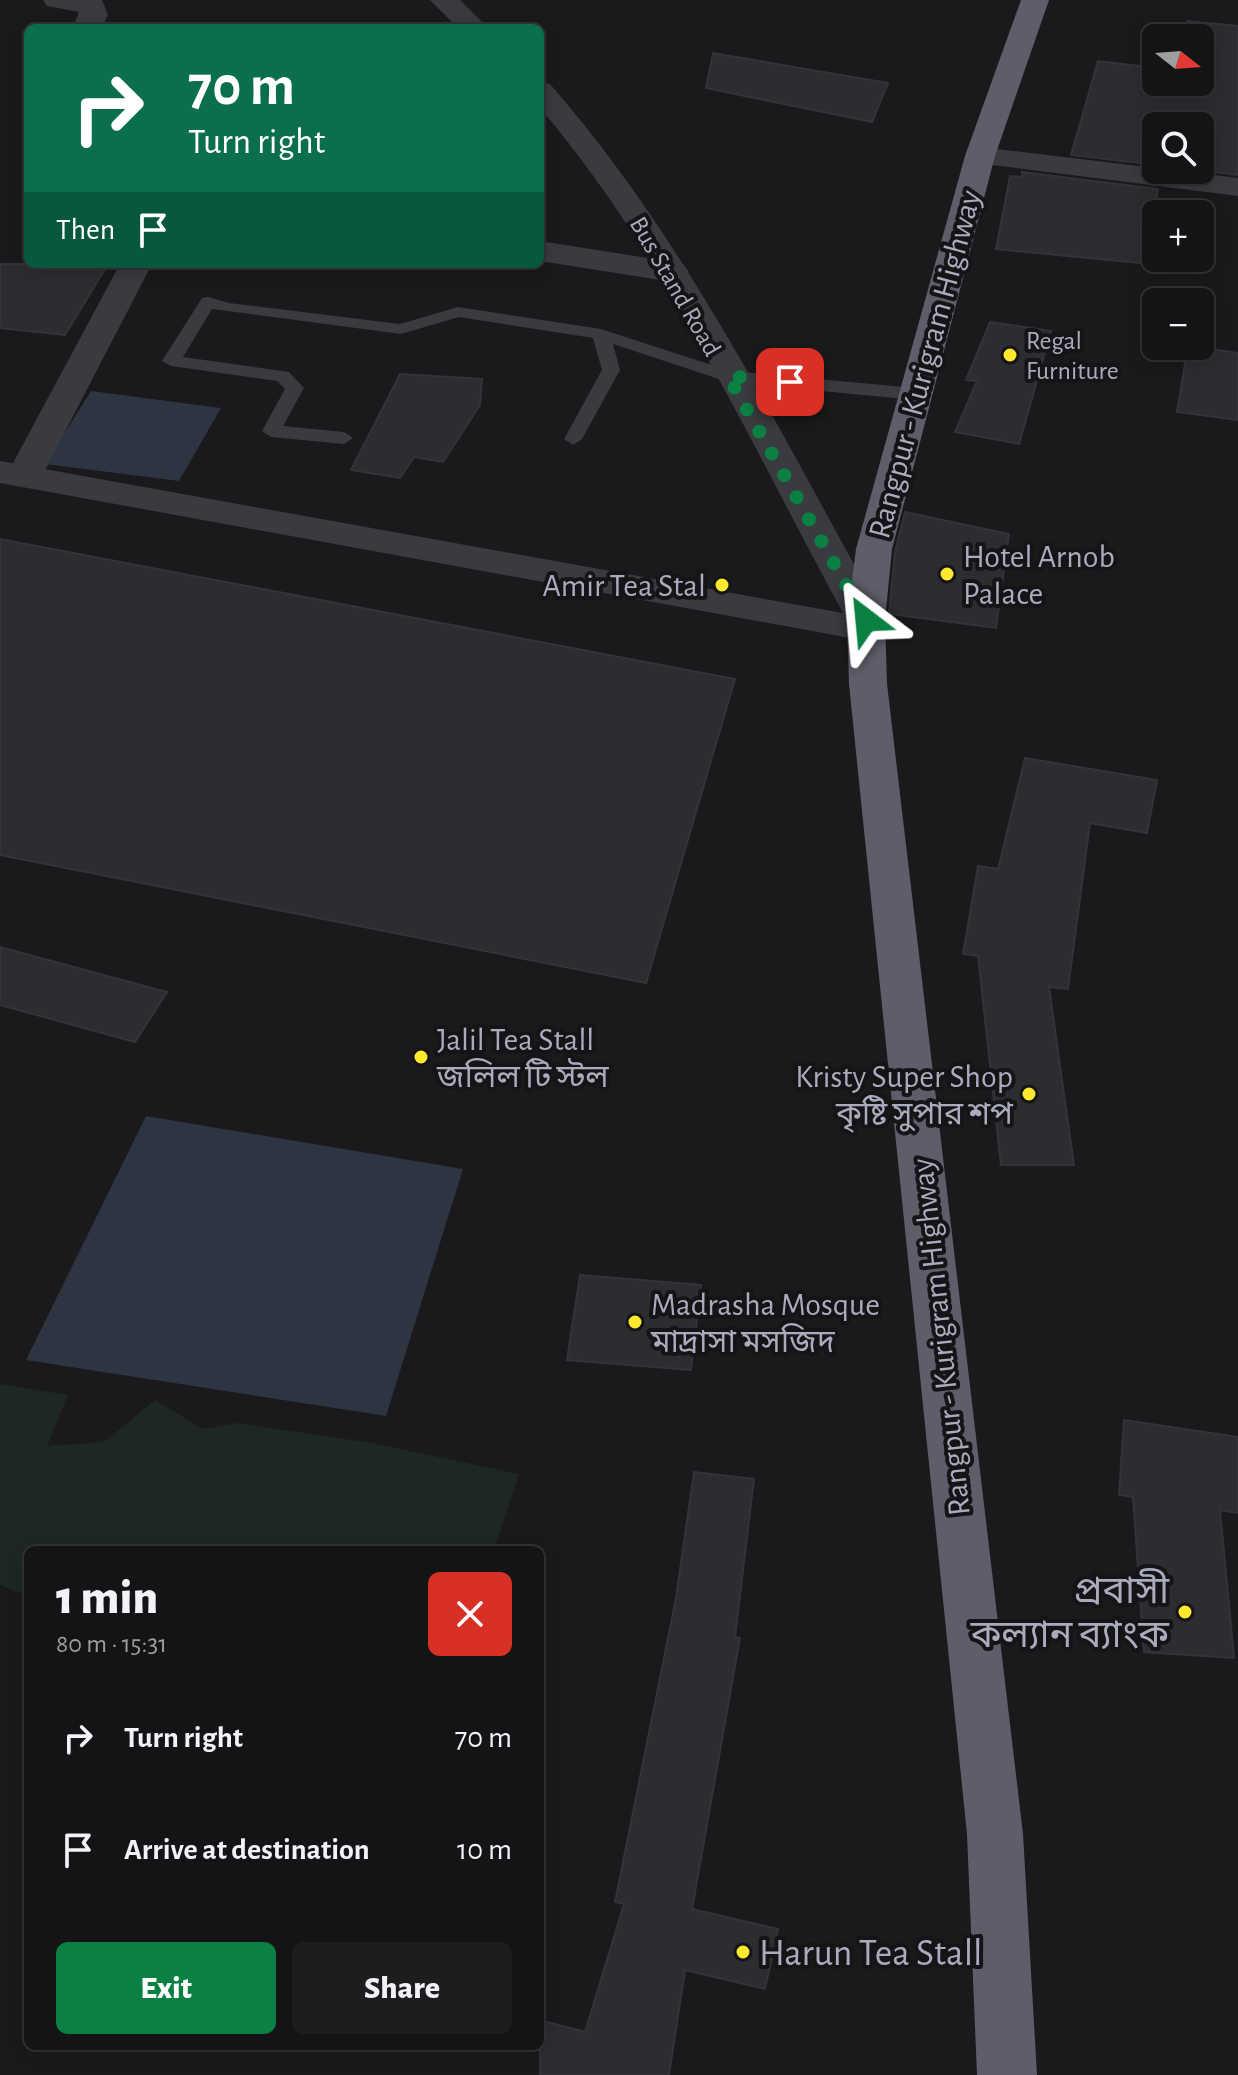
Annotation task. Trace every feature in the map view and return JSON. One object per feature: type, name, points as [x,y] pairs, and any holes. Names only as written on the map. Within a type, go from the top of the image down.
[{"type":"highway","name":"Rangpur - Kurigram Highway","points":[[1007,2075],[995,1834],[868,684],[867,624],[874,549],[915,394],[980,156],[1035,0]]},
{"type":"street","points":[[57,0],[92,5],[94,15],[89,24]]},
{"type":"street","points":[[444,0],[470,24]]},
{"type":"street","name":"Bus Stand Road","points":[[544,95],[590,148],[673,272],[867,624]]},
{"type":"street","points":[[980,156],[1238,187]]},
{"type":"street","points":[[544,252],[673,272]]},
{"type":"street","points":[[134,268],[12,474],[867,624]]},
{"type":"lane","points":[[344,438],[271,431],[295,388],[283,376],[171,361],[208,302],[227,308],[401,329],[458,312],[601,334],[728,376],[915,394]]},
{"type":"lane","points":[[573,439],[611,370],[601,334]]},
{"type":"shaded area","points":[[0,1384],[68,1395],[47,1446],[104,1442],[155,1400],[203,1429],[237,1423],[372,1443],[519,1474],[495,1546],[24,1546],[24,1594],[0,1585]]},
{"type":"water","points":[[91,391],[221,408],[179,481],[45,464]]},
{"type":"water","points":[[146,1116],[463,1169],[386,1416],[26,1360]]},
{"type":"building","points":[[1187,21],[1238,26],[1238,175],[1214,172],[1214,112],[1142,112],[1142,163],[1071,155],[1098,61],[1142,66],[1142,96],[1214,96],[1214,24],[1187,24]]},
{"type":"building","points":[[713,53],[888,83],[872,122],[706,88]]},
{"type":"building","points":[[1022,172],[1158,189],[1157,200],[1142,200],[1142,263],[996,249],[1010,176],[1022,177]]},
{"type":"building","points":[[0,264],[24,264],[24,268],[106,268],[65,335],[0,328]]},
{"type":"building","points":[[990,322],[1051,331],[1019,444],[955,432],[977,381],[966,380]]},
{"type":"building","points":[[1214,350],[1238,353],[1238,420],[1177,412],[1186,360],[1214,360]]},
{"type":"building","points":[[400,374],[482,379],[480,405],[443,462],[414,457],[400,478],[351,470]]},
{"type":"building","name":"Hotel Arnob Palace","points":[[905,512],[1009,534],[996,628],[889,614],[895,552]]},
{"type":"building","points":[[0,539],[735,679],[646,983],[0,855]]},
{"type":"building","points":[[1025,758],[1157,780],[1147,833],[1090,823],[1068,989],[1049,987],[1074,1165],[1001,1165],[978,956],[963,954],[978,866],[998,869]]},
{"type":"building","points":[[0,947],[167,992],[135,1042],[0,1005]]},
{"type":"building","name":"Madrasha Mosque মাদ্রাসা মসজিদ","points":[[580,1275],[701,1285],[691,1370],[567,1360]]},
{"type":"building","points":[[1124,1420],[1238,1437],[1238,1513],[1220,1510],[1234,1658],[1144,1652],[1133,1497],[1119,1495]]},
{"type":"building","points":[[694,1472],[754,1479],[735,1637],[740,1638],[692,1909],[778,1929],[765,1989],[685,1970],[669,2075],[540,2075],[544,2021],[585,2032],[624,1904],[615,1902],[676,1598]]},
{"type":"place","name":"Regal Furniture","points":[[1010,355]]},
{"type":"place","name":"Hotel Arnob Palace","points":[[947,574]]},
{"type":"place","name":"Amir Tea Stal","points":[[722,585]]},
{"type":"place","name":"Jalil Tea Stall জলিল টি স্টল","points":[[421,1057]]},
{"type":"place","name":"Kristy Super Shop কৃষ্টি সুপার শপ","points":[[1029,1094]]},
{"type":"place","name":"Madrasha Mosque মাদ্রাসা মসজিদ","points":[[635,1322]]},
{"type":"place","name":"প্রবাসী কল্যান ব্যাংক","points":[[1185,1612]]},
{"type":"place","name":"Harun Tea Stall","points":[[743,1952]]},
{"type":"route","points":[[790,382],[728,376],[866,620]]}]
